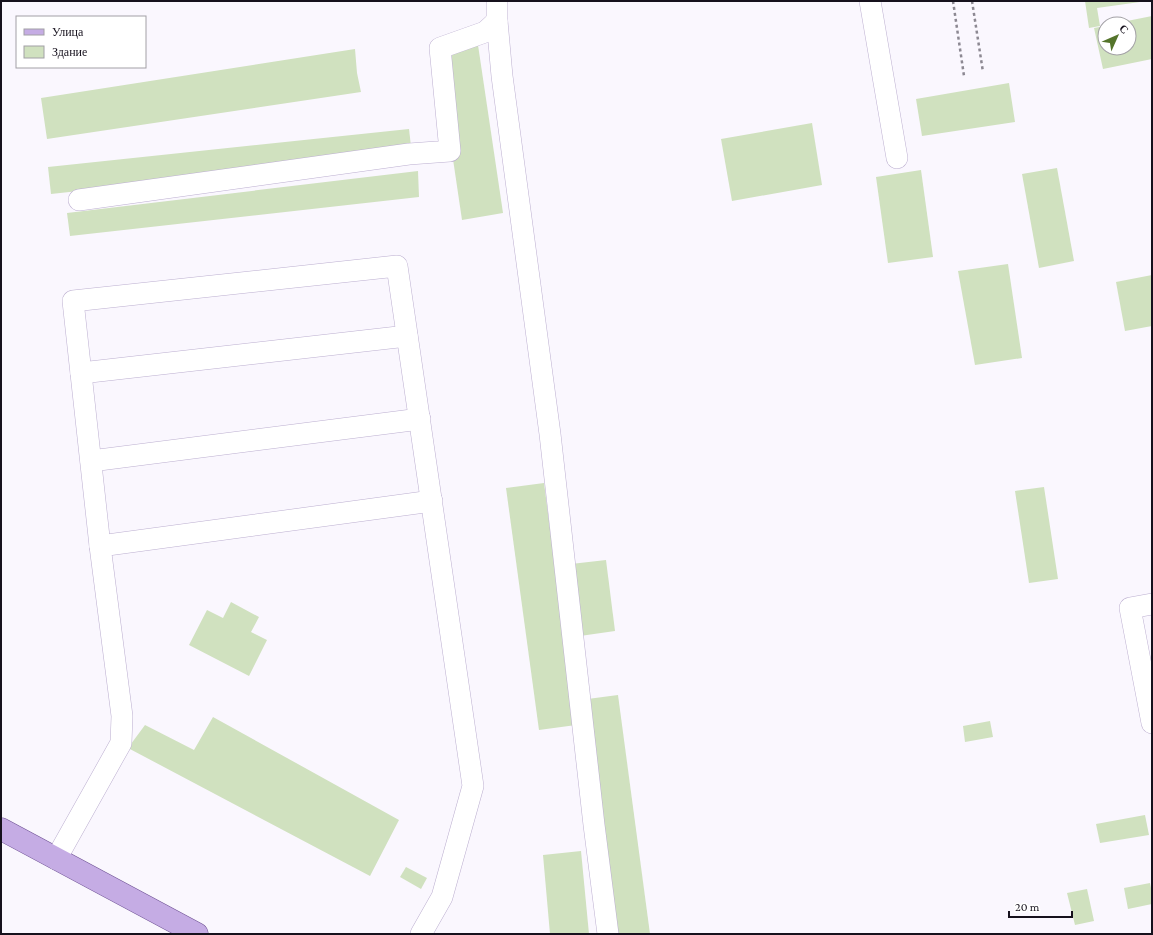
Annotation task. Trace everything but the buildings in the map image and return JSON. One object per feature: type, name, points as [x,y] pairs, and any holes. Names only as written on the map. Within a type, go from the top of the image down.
[{"type":"main road","points":[[1,829],[197,934]]},
{"type":"street","points":[[870,1],[897,158]]},
{"type":"street","points":[[79,200],[409,154],[450,151],[440,48],[486,32],[497,11]]},
{"type":"street","points":[[497,11],[502,76],[550,434],[592,809],[608,934]]},
{"type":"street","points":[[56,859],[121,743],[122,716],[100,546],[73,301],[398,266],[473,786],[442,897],[421,934]]},
{"type":"street","points":[[81,373],[408,336]]},
{"type":"street","points":[[91,461],[420,419]]},
{"type":"street","points":[[100,546],[432,501]]},
{"type":"street","points":[[1152,604],[1130,608],[1152,723]]},
{"type":"path","points":[[953,1],[964,76]]},
{"type":"path","points":[[972,1],[983,72]]}]
